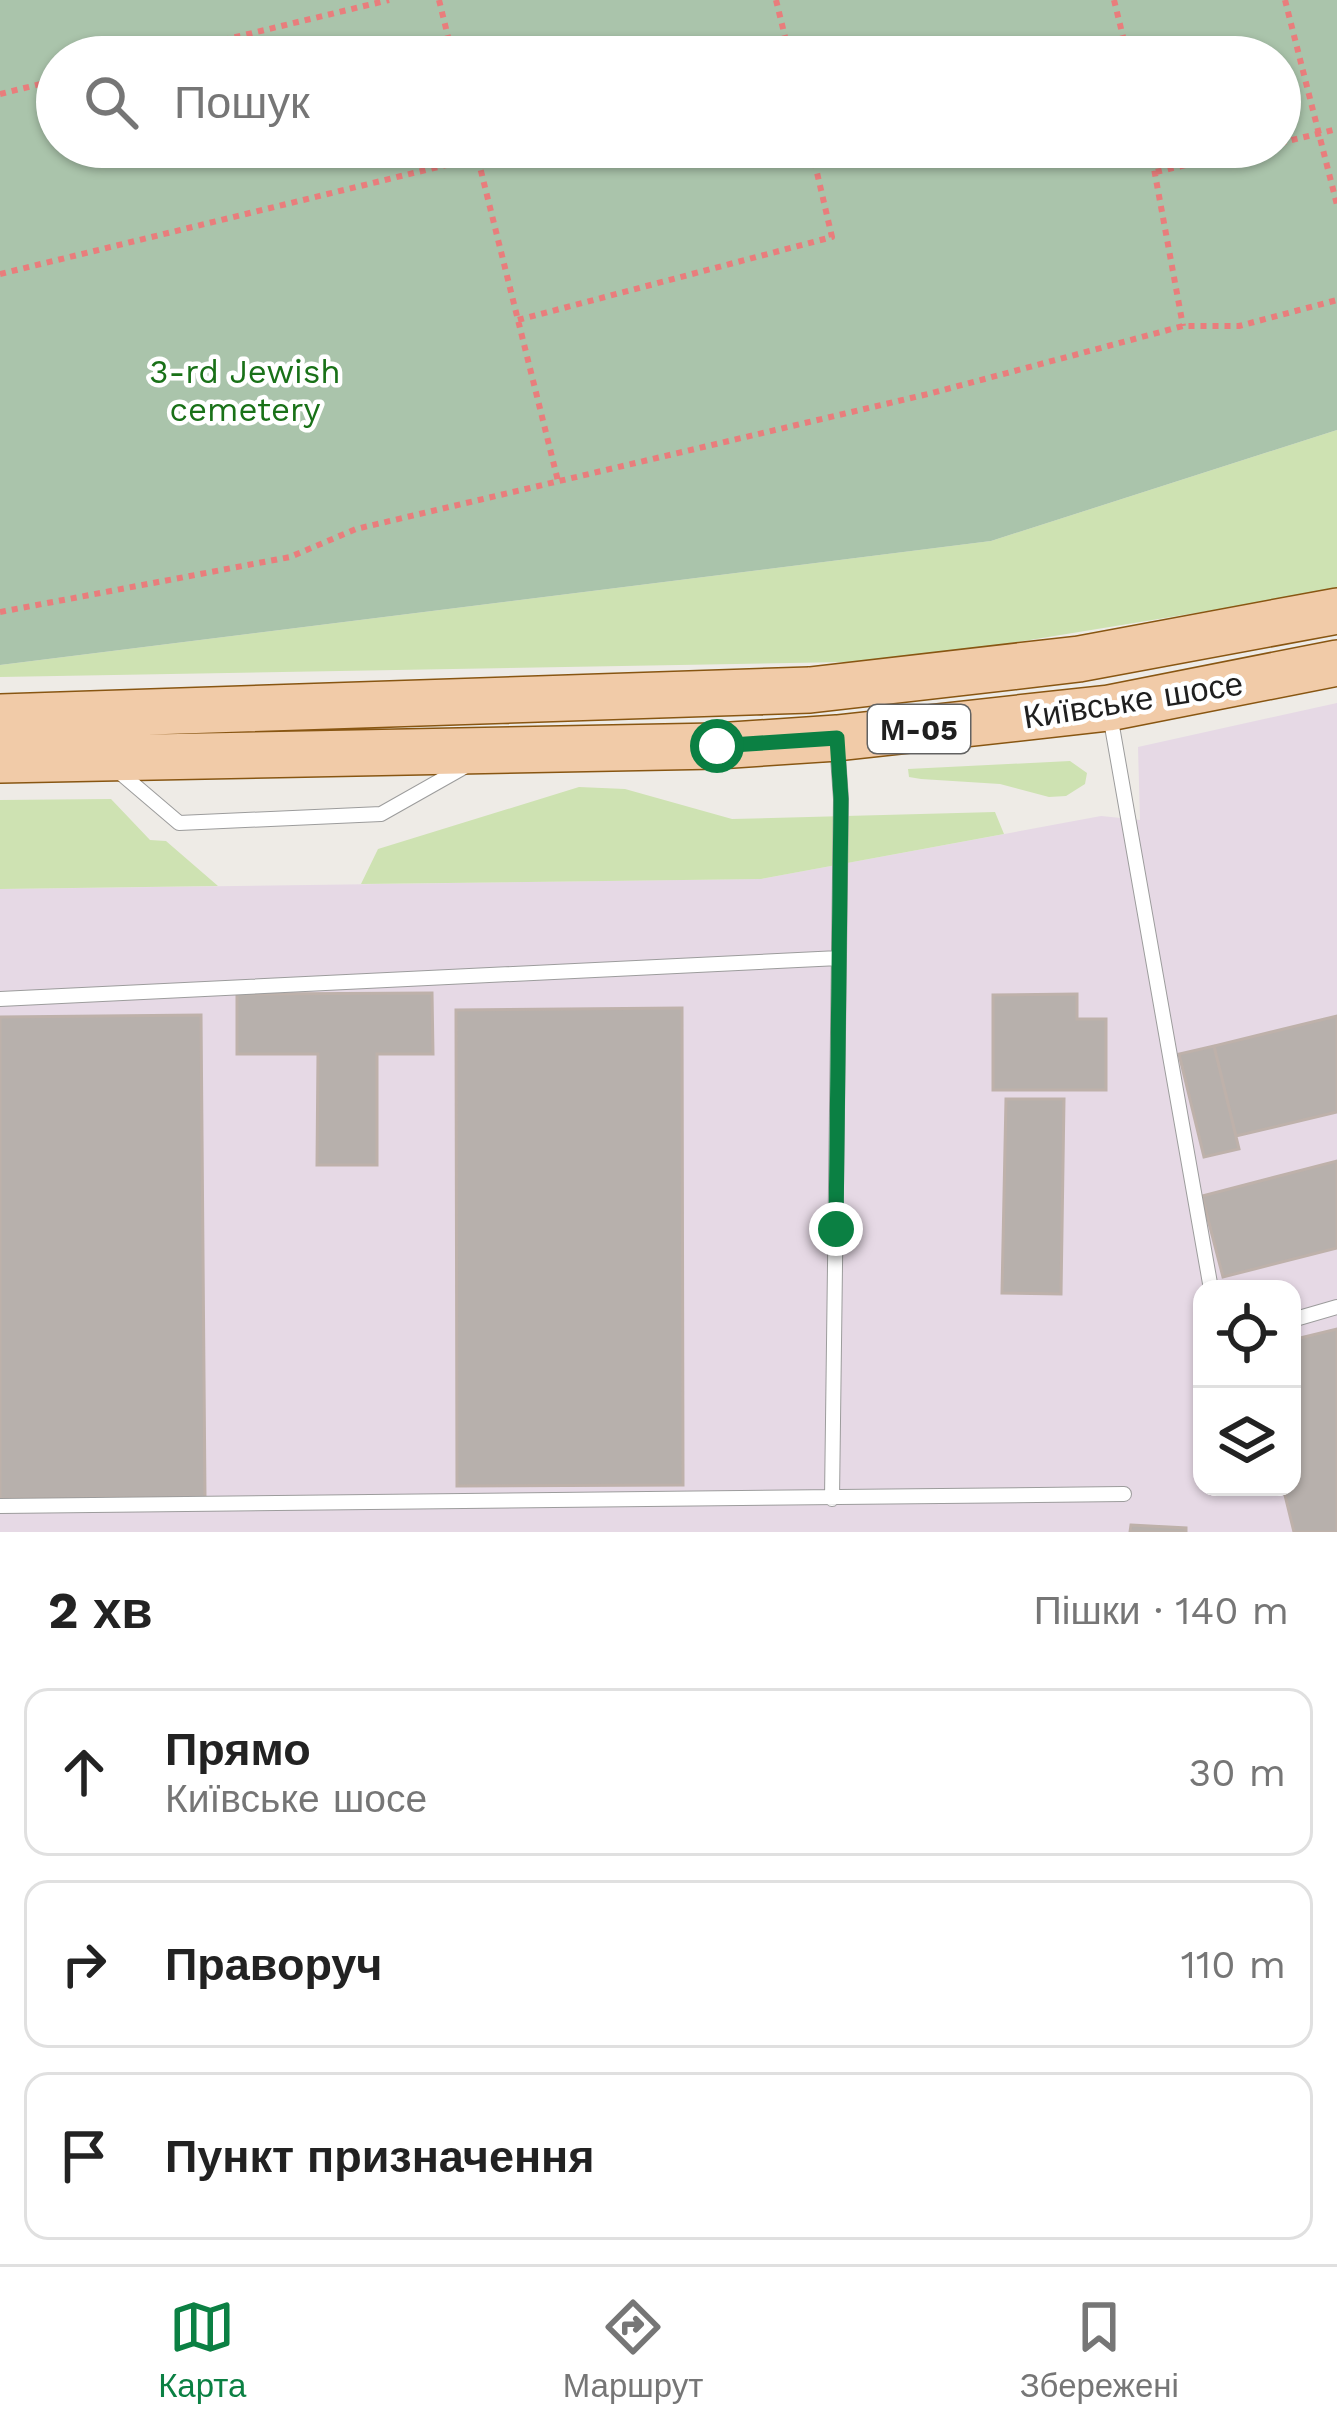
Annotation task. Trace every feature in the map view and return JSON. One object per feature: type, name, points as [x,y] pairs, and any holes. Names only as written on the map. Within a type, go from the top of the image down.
[{"type":"main road","name":"М-05","points":[[0,717],[810,690],[1079,659],[1337,611]]},
{"type":"main road","name":"Київське шосе","points":[[497,749],[717,746],[837,738],[1109,708],[1337,663]]},
{"type":"main road","name":"М-05","points":[[0,760],[497,749]]},
{"type":"lane","points":[[1109,708],[1209,1280]]},
{"type":"lane","points":[[832,1499],[837,738]]},
{"type":"lane","points":[[102,758],[179,823],[382,814],[497,749]]},
{"type":"lane","points":[[0,999],[838,958]]},
{"type":"lane","points":[[1301,1317],[1337,1307]]},
{"type":"lane","points":[[0,1506],[1124,1494]]},
{"type":"path","points":[[240,36],[389,0]]},
{"type":"path","points":[[439,0],[448,36]]},
{"type":"path","points":[[776,0],[785,36]]},
{"type":"path","points":[[1114,0],[1123,36]]},
{"type":"path","points":[[1285,0],[1294,36]]},
{"type":"path","points":[[1301,65],[1337,205]]},
{"type":"path","points":[[0,94],[36,85]]},
{"type":"path","points":[[1301,138],[1337,129]]},
{"type":"path","points":[[0,274],[414,168]]},
{"type":"path","points":[[480,168],[558,482]]},
{"type":"path","points":[[518,320],[832,237],[816,168]]},
{"type":"path","points":[[1155,168],[1183,326]]},
{"type":"path","points":[[1156,172],[1173,168]]},
{"type":"path","points":[[0,612],[290,557],[356,530],[932,393],[1183,326],[1239,326],[1337,300]]},
{"type":"shaded area","points":[[1337,703],[1337,1532],[0,1532],[0,889],[761,879],[1101,816],[1140,820],[1138,747]]},
{"type":"green space","name":"3-rd Jewish cemetery","points":[[0,0],[1337,0],[1337,430],[991,541],[0,665]]},
{"type":"green space","points":[[1337,430],[1337,590],[900,661],[0,677],[0,665],[991,541]]},
{"type":"green space","points":[[1070,761],[1087,773],[1085,784],[1066,796],[1049,797],[1000,784],[909,777],[908,769]]},
{"type":"green space","points":[[579,787],[625,789],[732,819],[995,812],[1004,834],[761,879],[361,884],[378,849]]},
{"type":"green space","points":[[111,799],[150,840],[166,841],[218,886],[0,889],[0,800]]},
{"type":"building","points":[[432,993],[433,1054],[377,1054],[377,1165],[317,1165],[318,1054],[237,1054],[237,994]]},
{"type":"building","points":[[1077,994],[1077,1019],[1106,1019],[1106,1090],[993,1090],[993,995]]},
{"type":"building","points":[[682,1008],[683,1485],[457,1486],[456,1010]]},
{"type":"building","points":[[201,1015],[205,1497],[0,1499],[0,1017]]},
{"type":"building","points":[[1337,1016],[1337,1112],[1236,1136],[1214,1046]]},
{"type":"building","points":[[1214,1046],[1239,1149],[1204,1157],[1179,1054]]},
{"type":"building","points":[[1006,1099],[1064,1099],[1061,1294],[1002,1293]]},
{"type":"building","points":[[1337,1161],[1337,1248],[1223,1277],[1202,1196]]},
{"type":"building","points":[[1337,1329],[1337,1532],[1294,1532],[1285,1496],[1301,1496],[1301,1338]]},
{"type":"building","points":[[1131,1525],[1186,1528],[1186,1532],[1130,1532]]},
{"type":"route","points":[[717,746],[837,738],[841,799],[836,1229]]}]
